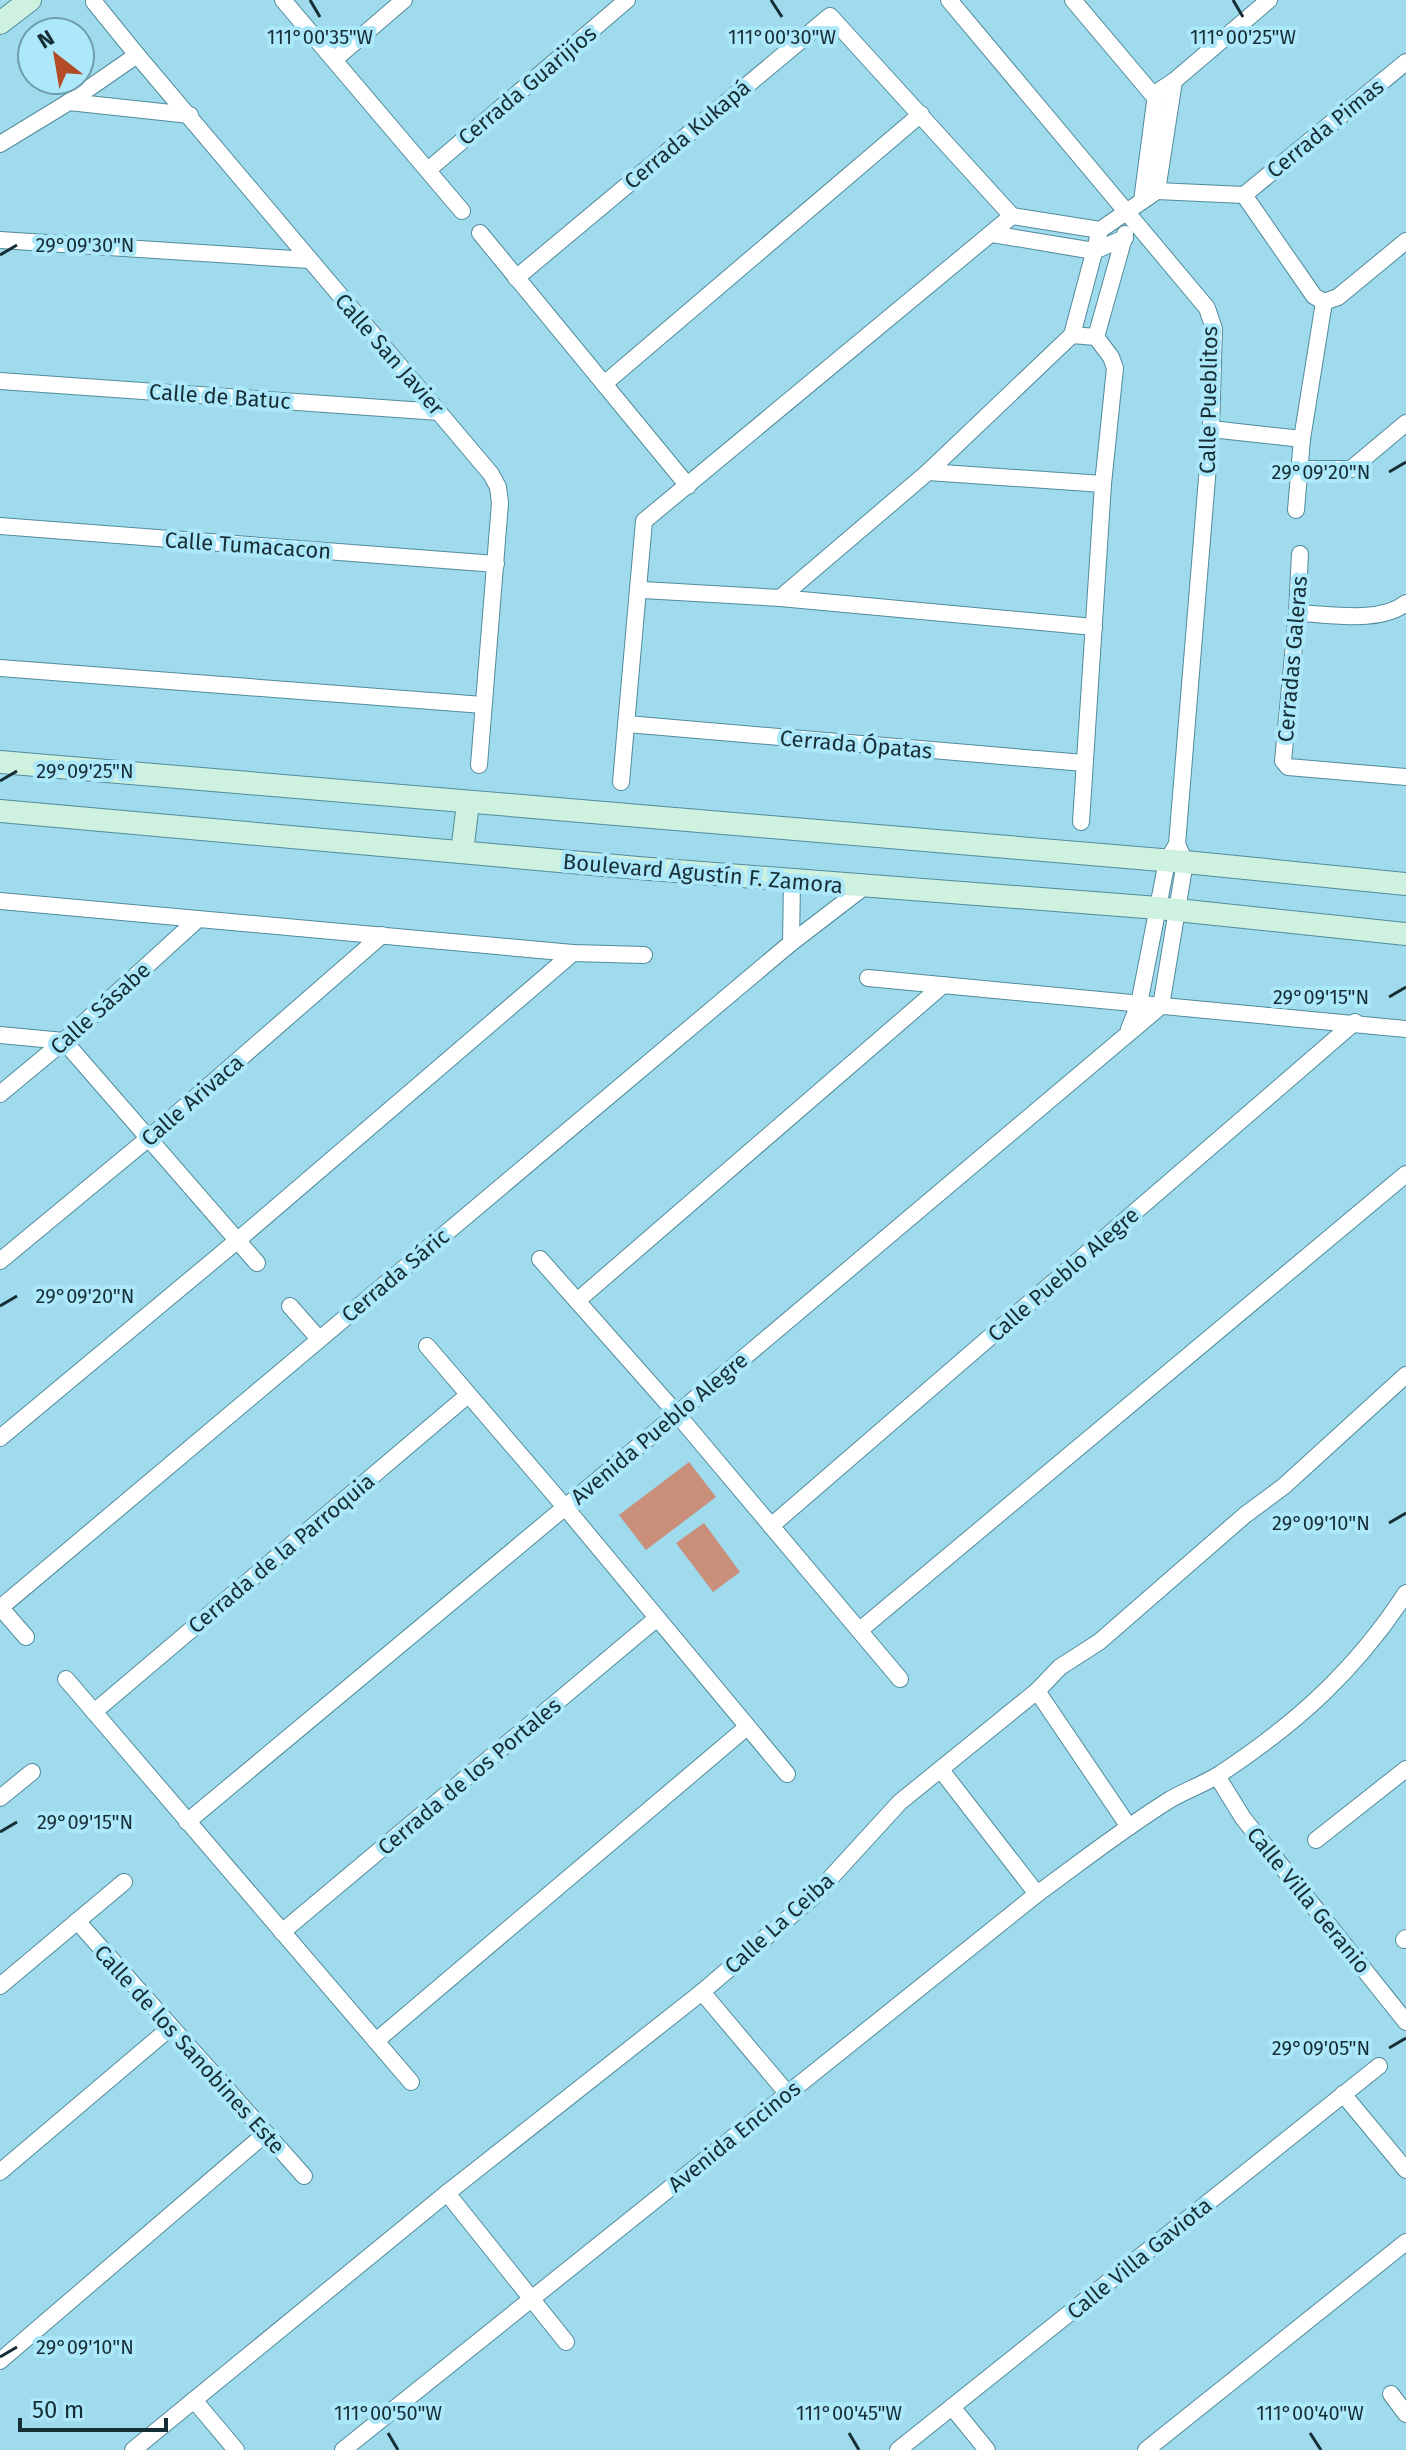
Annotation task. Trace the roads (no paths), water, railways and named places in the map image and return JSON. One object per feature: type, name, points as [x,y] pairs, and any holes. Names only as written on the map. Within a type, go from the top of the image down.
[{"type":"street","points":[[0,23],[30,0]]},
{"type":"street","points":[[283,0],[462,211]]},
{"type":"street","points":[[334,60],[404,0]]},
{"type":"street","name":"Cerrada Guarijíos","points":[[428,170],[627,0]]},
{"type":"street","name":"Calle Pueblitos","points":[[949,0],[1207,308],[1212,319],[1211,429],[1177,856]]},
{"type":"street","points":[[1073,0],[1149,93],[1156,94],[1269,0]]},
{"type":"street","name":"Calle San Javier","points":[[94,2],[491,474],[498,487],[500,503],[496,564],[479,765]]},
{"type":"street","name":"Cerrada Kukapá","points":[[516,278],[826,17],[833,17],[1012,216]]},
{"type":"street","points":[[0,144],[137,55]]},
{"type":"street","name":"Cerrada Pimas","points":[[1244,195],[1406,62]]},
{"type":"street","points":[[1157,191],[1174,81]]},
{"type":"street","points":[[1142,201],[1156,94]]},
{"type":"street","points":[[69,102],[190,115]]},
{"type":"street","points":[[604,384],[921,114]]},
{"type":"street","points":[[780,598],[928,472],[1072,335],[1100,230],[1157,191],[1244,195],[1314,296],[1324,302]]},
{"type":"street","points":[[1096,337],[1125,238],[1126,213]]},
{"type":"street","points":[[621,782],[644,521],[1012,216],[1100,230]]},
{"type":"street","points":[[480,233],[688,486]]},
{"type":"street","points":[[992,234],[1094,251],[1125,238]]},
{"type":"street","points":[[0,240],[309,260]]},
{"type":"street","points":[[1324,302],[1338,297],[1406,241]]},
{"type":"street","points":[[1296,510],[1302,439],[1324,302]]},
{"type":"street","points":[[1072,335],[1096,337],[1115,368],[1103,484],[1081,822]]},
{"type":"street","name":"Calle de Batuc","points":[[0,381],[439,412]]},
{"type":"street","points":[[1300,469],[1351,469],[1406,423]]},
{"type":"street","points":[[1211,429],[1302,439]]},
{"type":"street","points":[[928,472],[1103,484]]},
{"type":"street","name":"Calle Tumacacon","points":[[0,526],[496,564]]},
{"type":"street","name":"Cerradas Galeras","points":[[1300,554],[1283,761],[1288,767],[1406,777]]},
{"type":"street","points":[[638,593],[643,590],[780,598],[1094,627]]},
{"type":"street","points":[[1297,613],[1380,616],[1406,603]]},
{"type":"street","points":[[0,668],[483,705]]},
{"type":"street","name":"Cerrada Ópatas","points":[[627,724],[1084,763]]},
{"type":"street","points":[[0,762],[468,803],[1177,856],[1406,884]]},
{"type":"street","points":[[462,852],[468,803]]},
{"type":"street","name":"Boulevard Agustín F. Zamora","points":[[0,811],[792,881],[1168,910],[1406,934]]},
{"type":"street","name":"Avenida Pueblo Alegre","points":[[187,1822],[1161,1006],[1168,910],[1177,856]]},
{"type":"street","points":[[791,943],[792,881]]},
{"type":"street","name":"Cerrada Sáric","points":[[26,1637],[0,1608],[791,943],[864,887]]},
{"type":"street","points":[[0,901],[573,953],[644,955]]},
{"type":"street","name":"Avenida Pueblo Alegre","points":[[1129,1031],[1168,910]]},
{"type":"street","name":"Calle Sásabe","points":[[0,1094],[64,1041],[198,919]]},
{"type":"street","name":"Calle Arivaca","points":[[0,1261],[150,1137],[382,935]]},
{"type":"street","points":[[0,1438],[238,1240],[573,953]]},
{"type":"street","points":[[868,978],[1406,1029]]},
{"type":"street","points":[[577,1301],[943,985]]},
{"type":"street","name":"Calle Pueblo Alegre","points":[[771,1526],[1355,1022]]},
{"type":"street","points":[[0,1035],[64,1041],[257,1263]]},
{"type":"street","points":[[860,1630],[1406,1174]]},
{"type":"street","points":[[540,1259],[677,1414],[900,1679]]},
{"type":"street","points":[[290,1306],[319,1339]]},
{"type":"street","points":[[427,1346],[787,1774]]},
{"type":"street","name":"Calle La Ceiba","points":[[133,2450],[447,2193],[702,1992],[814,1896],[900,1802],[1037,1691],[1060,1667],[1099,1642],[1245,1515],[1284,1486],[1406,1375]]},
{"type":"street","name":"Cerrada de la Parroquia","points":[[94,1712],[468,1395]]},
{"type":"street","name":"Avenida Encinos","points":[[343,2450],[1037,1894],[1129,1827],[1174,1798],[1217,1776],[1308,1709],[1363,1654],[1406,1593]]},
{"type":"street","name":"Cerrada de los Portales","points":[[282,1932],[656,1619]]},
{"type":"street","points":[[66,1679],[411,2082]]},
{"type":"street","points":[[1037,1691],[1129,1827]]},
{"type":"street","points":[[376,2041],[747,1727]]},
{"type":"street","points":[[1316,1840],[1406,1769]]},
{"type":"street","points":[[941,1770],[1037,1894]]},
{"type":"street","points":[[0,1798],[32,1772]]},
{"type":"street","name":"Calle Villa Geranio","points":[[1217,1776],[1243,1818],[1406,2022]]},
{"type":"street","points":[[0,1986],[124,1882]]},
{"type":"street","name":"Calle de los Sanobines Este","points":[[77,1921],[304,2176]]},
{"type":"street","points":[[702,1992],[787,2093]]},
{"type":"street","points":[[0,2172],[170,2028]]},
{"type":"street","name":"Calle Villa Gaviota","points":[[898,2450],[1379,2066]]},
{"type":"street","points":[[1343,2094],[1406,2170]]},
{"type":"street","points":[[0,2361],[265,2134]]},
{"type":"street","points":[[447,2193],[566,2342]]},
{"type":"street","points":[[1146,2450],[1406,2242]]},
{"type":"street","points":[[1391,2394],[1406,2414]]},
{"type":"street","points":[[194,2400],[236,2450]]},
{"type":"street","points":[[952,2407],[987,2450]]}]
